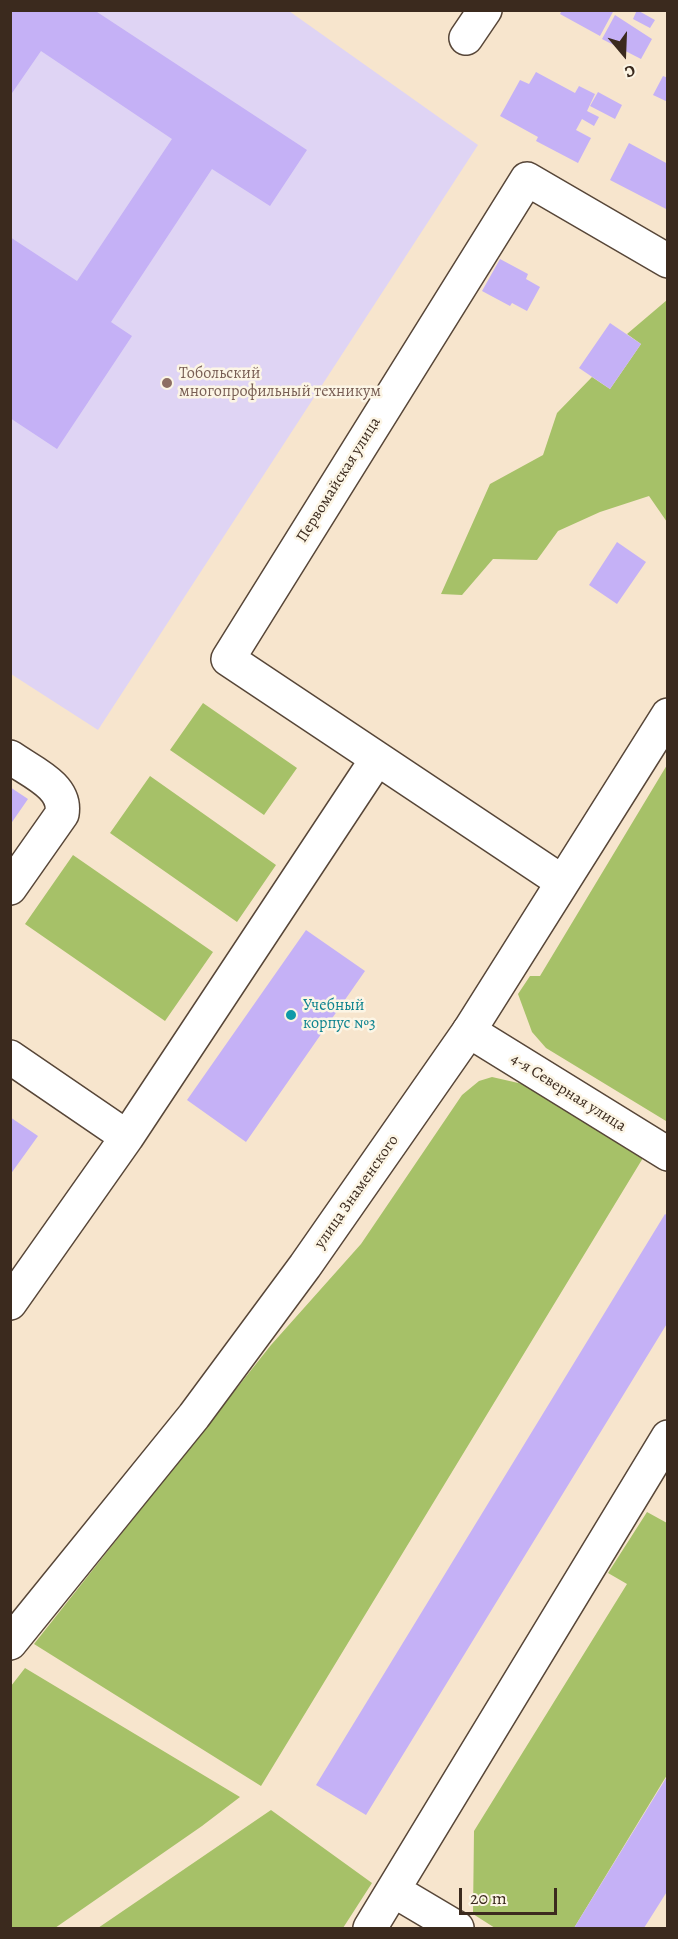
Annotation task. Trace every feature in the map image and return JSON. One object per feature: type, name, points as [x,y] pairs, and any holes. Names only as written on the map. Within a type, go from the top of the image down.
[{"type":"street","points":[[466,38],[485,10]]},
{"type":"street","name":"Первомайская улица","points":[[377,759],[228,659],[527,178],[668,261]]},
{"type":"street","name":"улица Знаменского","points":[[10,1643],[194,1416],[305,1266],[469,1031],[668,715]]},
{"type":"street","points":[[10,758],[58,791],[64,803],[62,814],[10,888]]},
{"type":"street","points":[[10,1303],[127,1137],[377,759],[561,882]]},
{"type":"street","name":"4-я Северная улица","points":[[469,1031],[668,1154]]},
{"type":"street","points":[[10,1057],[127,1137]]},
{"type":"street","points":[[370,1929],[668,1437]]},
{"type":"street","points":[[393,1890],[457,1929]]},
{"type":"shaded area","name":"Тобольский многопрофильный техникум","points":[[10,11],[289,11],[478,145],[98,730],[11,674]]},
{"type":"green space","points":[[667,300],[667,522],[649,496],[600,512],[558,531],[537,560],[493,559],[462,595],[441,594],[490,484],[543,455],[557,413],[592,377],[610,389],[641,344],[627,334]]},
{"type":"green space","points":[[203,703],[297,768],[264,815],[170,750]]},
{"type":"green space","points":[[667,765],[668,1118],[666,1121],[546,1048],[532,1032],[518,994],[530,976],[540,976]]},
{"type":"green space","points":[[150,776],[276,865],[237,922],[110,833]]},
{"type":"green space","points":[[73,855],[213,952],[165,1021],[25,924]]},
{"type":"green space","points":[[492,1077],[527,1085],[646,1153],[261,1786],[34,1644],[271,1345],[361,1244],[462,1095],[479,1081]]},
{"type":"green space","points":[[647,1512],[667,1523],[667,1775],[574,1928],[495,1928],[473,1914],[474,1831],[627,1584],[608,1573]]},
{"type":"green space","points":[[25,1668],[240,1797],[55,1928],[11,1928],[11,1686]]},
{"type":"green space","points":[[271,1810],[372,1883],[343,1928],[98,1928]]},
{"type":"building","points":[[10,10],[94,10],[307,150],[270,206],[212,169],[111,322],[132,336],[57,449],[10,418],[10,237],[77,281],[172,139],[41,51],[10,96]]},
{"type":"building","points":[[562,10],[614,10],[600,36],[560,14]]},
{"type":"building","points":[[637,10],[655,20],[650,28],[633,19]]},
{"type":"building","points":[[615,15],[652,39],[641,59],[602,39]]},
{"type":"building","points":[[536,72],[575,93],[579,86],[595,94],[587,111],[599,117],[594,126],[582,119],[576,130],[591,138],[578,163],[536,141],[538,137],[500,116],[520,80],[529,84]]},
{"type":"building","points":[[663,76],[668,78],[668,102],[653,95]]},
{"type":"building","points":[[598,92],[622,105],[615,119],[590,106]]},
{"type":"building","points":[[629,143],[668,164],[668,210],[610,180]]},
{"type":"building","points":[[500,259],[528,274],[526,279],[540,287],[527,311],[512,303],[510,306],[482,291]]},
{"type":"building","points":[[610,323],[641,344],[610,389],[579,368]]},
{"type":"building","points":[[617,542],[646,562],[617,604],[589,585]]},
{"type":"building","points":[[10,787],[28,799],[10,825]]},
{"type":"building","name":"Учебный корпус №3","points":[[306,930],[365,971],[246,1142],[187,1100]]},
{"type":"building","points":[[10,1117],[38,1136],[10,1175]]},
{"type":"building","points":[[665,1214],[668,1216],[668,1322],[366,1815],[316,1785]]},
{"type":"building","points":[[668,1775],[668,1890],[644,1928],[574,1928]]},
{"type":"place","name":"Тобольский многопрофильный техникум","points":[[167,383]]},
{"type":"place","name":"Учебный корпус №3","points":[[291,1015]]}]
